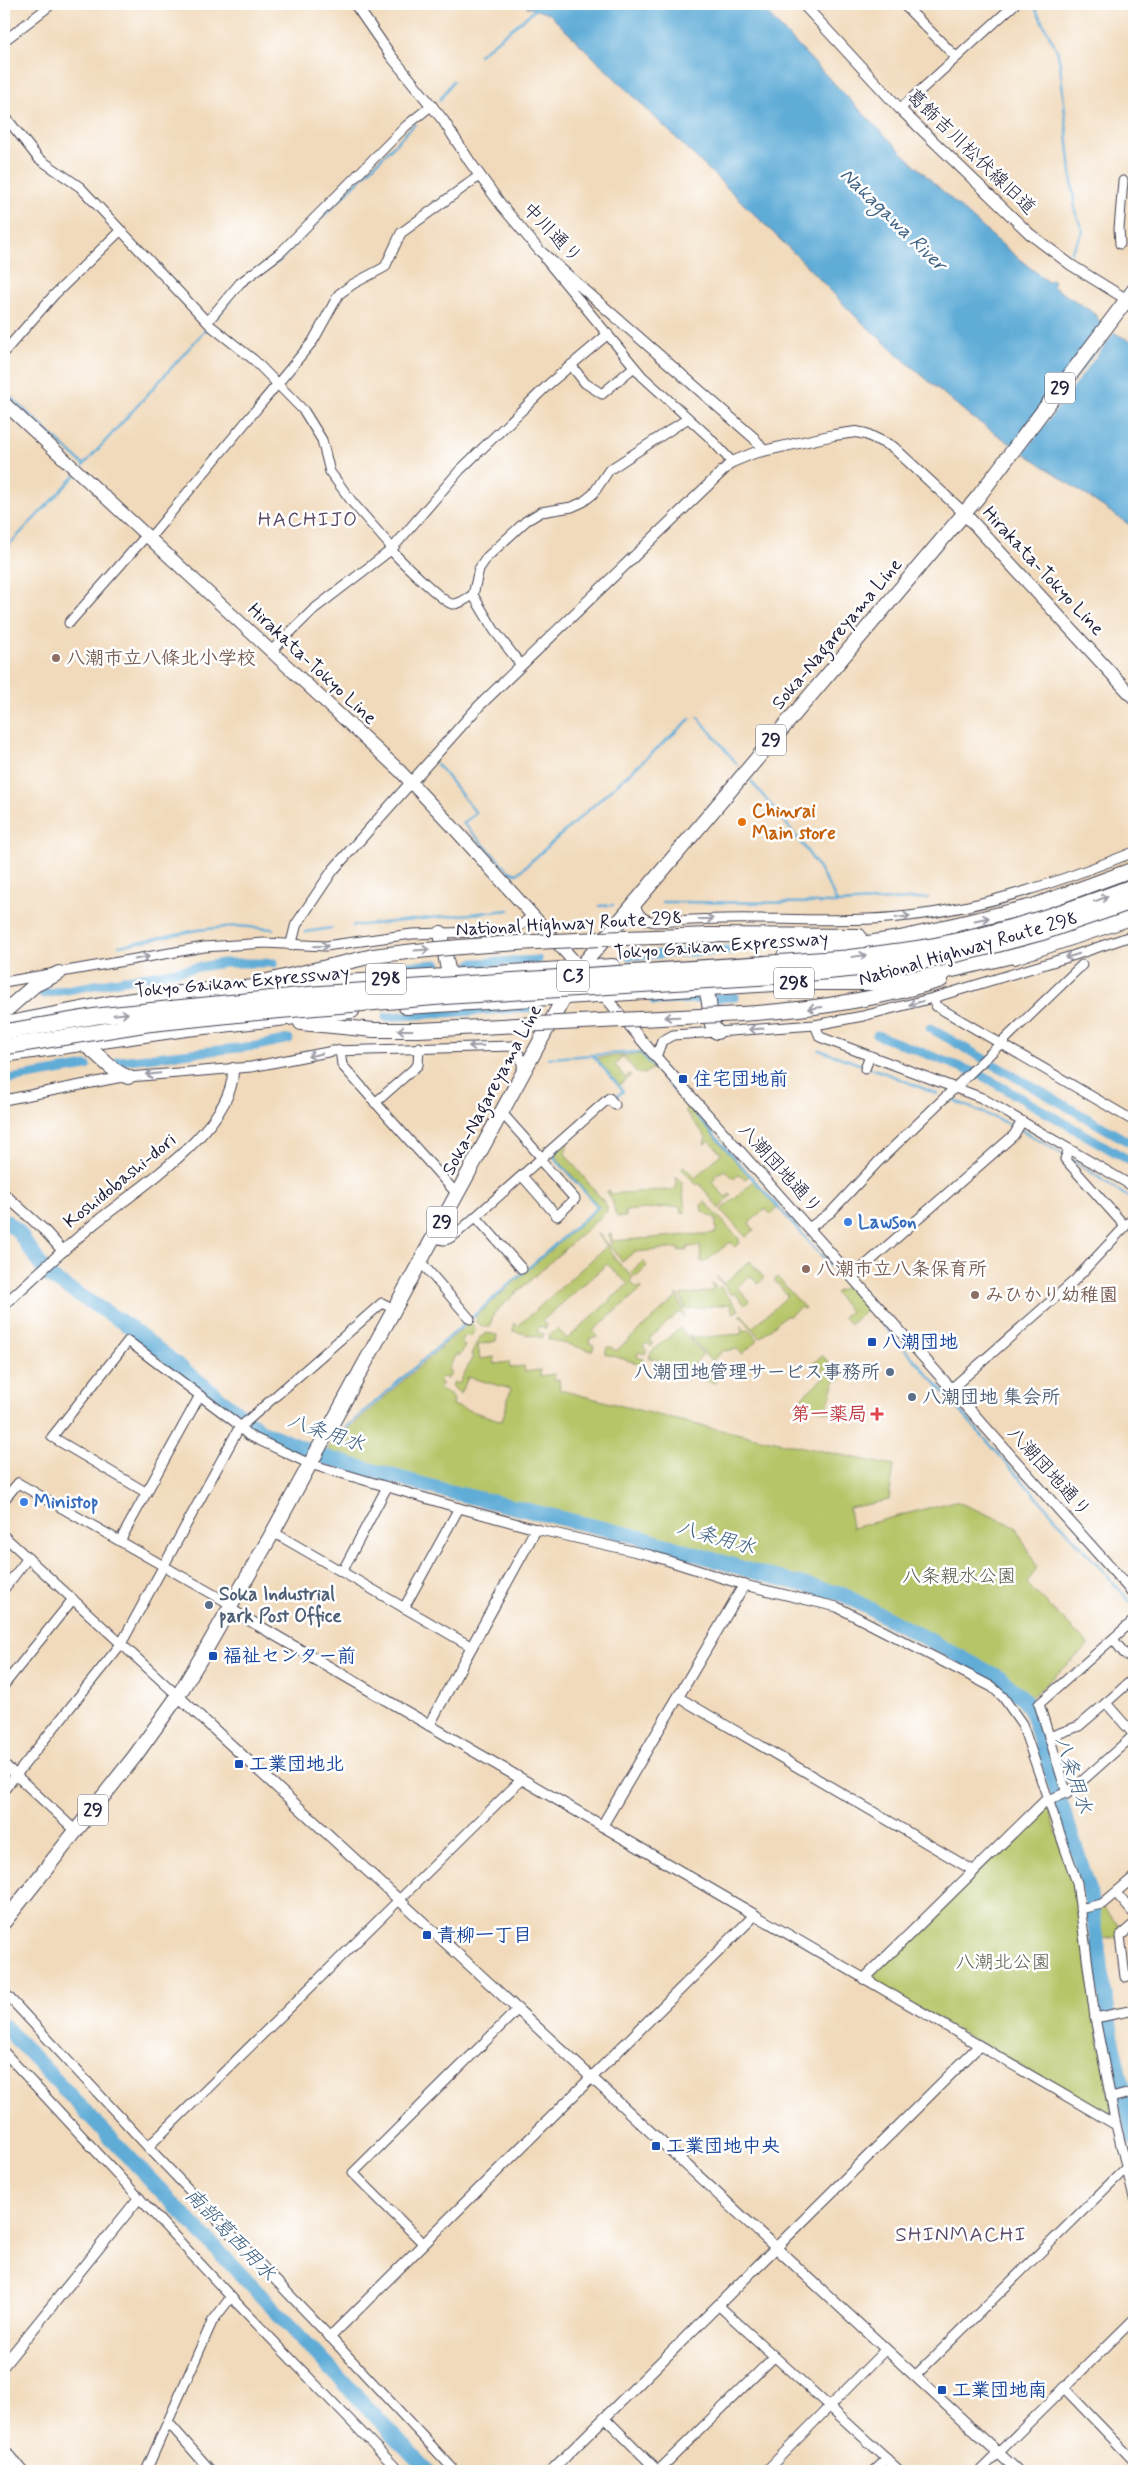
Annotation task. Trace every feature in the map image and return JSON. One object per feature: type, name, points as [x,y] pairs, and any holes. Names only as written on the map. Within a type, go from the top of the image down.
[{"type":"highway","name":"Tokyo Gaikan Expressway","points":[[4,1032],[97,1016],[314,994],[846,958],[932,946],[986,935],[1042,919],[1134,886]]},
{"type":"highway","name":"Tokyo Gaikan Expressway","points":[[4,1047],[147,1024],[262,1012],[452,996],[671,984],[877,967],[936,959],[988,947],[1044,932],[1134,901]]},
{"type":"main road","name":"Soka-Nagareyama Line","points":[[310,1464],[580,968],[964,513],[1129,300]]},
{"type":"main road","name":"Hirakata-Tokyo Line","points":[[4,403],[410,782],[580,968]]},
{"type":"main road","name":"Hirakata-Tokyo Line","points":[[964,513],[1134,698]]},
{"type":"main road","name":"National Highway Route 298","points":[[4,1024],[106,1004],[253,984],[374,956],[414,951],[708,935],[840,937],[883,935],[953,926],[1033,906],[1134,869]]},
{"type":"main road","name":"National Highway Route 298","points":[[4,1055],[186,1029],[272,1020],[374,1030],[451,1029],[819,1008],[869,999],[913,988],[1134,917]]},
{"type":"main road","name":"298","points":[[192,991],[272,988],[449,975],[790,955],[900,938],[953,926]]},
{"type":"main road","points":[[441,932],[449,975]]},
{"type":"main road","name":"298","points":[[272,1020],[375,1009],[704,988],[790,983],[874,983],[944,972],[1021,954]]},
{"type":"main road","points":[[4,1012],[35,985],[60,973]]},
{"type":"main road","points":[[704,988],[709,998],[710,1022],[718,1032]]},
{"type":"main road","points":[[81,1043],[91,1049],[110,1068],[128,1077]]},
{"type":"main road","name":"29","points":[[4,1922],[77,1832],[178,1696],[231,1607],[310,1464]]},
{"type":"street","points":[[4,41],[52,4]]},
{"type":"street","name":"中川通り","points":[[355,4],[396,62],[432,105],[479,176],[539,250],[754,438],[763,450]]},
{"type":"street","name":"葛飾吉川松伏線旧道","points":[[803,4],[900,109],[1030,234],[1071,265],[1129,300]]},
{"type":"street","points":[[903,4],[956,57]]},
{"type":"street","points":[[900,109],[1015,4]]},
{"type":"street","points":[[208,321],[240,283],[281,252],[406,126],[432,105]]},
{"type":"street","points":[[4,114],[38,158],[80,187],[208,321],[254,360],[278,384],[316,428],[326,452],[330,472],[336,481],[410,572],[433,588],[449,604],[456,605],[473,595]]},
{"type":"street","points":[[69,623],[148,537],[278,384],[313,340],[339,294],[385,266],[401,233],[479,176]]},
{"type":"street","points":[[1120,244],[1123,181]]},
{"type":"street","points":[[4,352],[54,295],[120,231]]},
{"type":"street","points":[[539,250],[634,366],[687,419],[708,436],[732,462]]},
{"type":"street","points":[[270,652],[314,609],[392,550],[460,470],[571,364],[608,334]]},
{"type":"street","points":[[571,364],[585,383],[602,394],[634,366]]},
{"type":"street","points":[[521,665],[494,630],[473,595],[474,582],[487,557],[526,521],[541,512],[572,507],[583,502],[593,494],[609,470],[687,419]]},
{"type":"street","points":[[291,945],[296,926],[333,870],[479,706],[732,462],[763,450],[844,433],[866,434],[893,446],[964,513]]},
{"type":"street","points":[[634,902],[639,916],[645,921],[655,922],[757,918],[862,920],[907,916],[974,906],[1014,896],[1134,852]]},
{"type":"street","points":[[4,982],[204,947],[238,944],[325,946],[391,936],[441,932],[516,930],[532,916]]},
{"type":"street","points":[[656,1057],[666,1038],[673,1035],[815,1025],[863,1016],[933,998],[1075,956],[1134,935]]},
{"type":"street","points":[[809,1228],[831,1212],[878,1162],[1082,965]]},
{"type":"street","name":"八潮団地通り","points":[[580,968],[656,1057],[1134,1594]]},
{"type":"street","points":[[933,998],[936,1006],[1134,1121]]},
{"type":"street","points":[[815,1025],[820,1037],[982,1098],[1019,1126],[1134,1187]]},
{"type":"street","points":[[4,1100],[128,1077],[281,1062],[340,1050],[512,1046],[518,1051],[522,1060],[523,1073]]},
{"type":"street","points":[[375,1103],[418,1064],[419,1047]]},
{"type":"street","points":[[340,1050],[342,1065],[457,1194]]},
{"type":"street","points":[[866,1067],[870,1056]]},
{"type":"street","name":"Koshidobashi-dori","points":[[4,1304],[62,1251],[190,1146],[204,1132],[227,1100],[234,1081],[233,1068]]},
{"type":"street","points":[[433,1236],[441,1241],[447,1241],[609,1098],[615,1104]]},
{"type":"street","points":[[502,1113],[575,1199],[557,1216],[522,1176]]},
{"type":"street","points":[[852,1277],[1019,1126]]},
{"type":"street","points":[[1067,1153],[1125,1226]]},
{"type":"street","points":[[4,1194],[44,1230],[62,1251]]},
{"type":"street","points":[[476,1217],[522,1269]]},
{"type":"street","points":[[951,1389],[1074,1281],[1134,1218]]},
{"type":"street","points":[[420,1261],[470,1319]]},
{"type":"street","points":[[4,1790],[121,1644],[239,1428],[382,1303],[394,1309]]},
{"type":"street","points":[[147,1493],[52,1437],[128,1341],[199,1397],[235,1422],[248,1435],[310,1464],[536,1529],[650,1555],[744,1585],[837,1607],[992,1687],[1003,1697],[1022,1724],[1077,1883],[1098,2018],[1114,2097],[1116,2125],[1129,2163],[1134,2198]]},
{"type":"street","points":[[120,1541],[199,1397]]},
{"type":"street","points":[[4,1500],[18,1482],[165,1566],[429,1726],[1116,2125]]},
{"type":"street","points":[[342,1572],[387,1487]]},
{"type":"street","points":[[404,1608],[459,1508]]},
{"type":"street","points":[[429,1726],[536,1529]]},
{"type":"street","points":[[273,1532],[472,1647]]},
{"type":"street","points":[[4,1536],[1018,2471]]},
{"type":"street","points":[[4,1588],[28,1558]]},
{"type":"street","points":[[602,1826],[744,1585]]},
{"type":"street","points":[[4,1685],[73,1599]]},
{"type":"street","points":[[1065,1794],[1039,1704],[1134,1620]]},
{"type":"street","points":[[1113,1639],[1124,1653],[1134,1660]]},
{"type":"street","points":[[1049,1737],[1079,1726],[1134,1678]]},
{"type":"street","points":[[678,1697],[974,1871]]},
{"type":"street","points":[[864,1979],[1049,1799],[1065,1794],[1134,1735],[1106,1703]]},
{"type":"street","points":[[4,1764],[77,1832]]},
{"type":"street","points":[[148,2147],[522,1780]]},
{"type":"street","points":[[1080,1909],[1102,1904],[1134,1877]]},
{"type":"street","points":[[1116,1893],[1134,1914]]},
{"type":"street","points":[[330,2337],[754,1915]]},
{"type":"street","points":[[1134,1924],[1120,1936],[1125,1977],[1134,1974]]},
{"type":"street","points":[[4,1992],[455,2471]]},
{"type":"street","points":[[424,2244],[353,2173],[518,2009]]},
{"type":"street","points":[[1098,2018],[1134,2010]]},
{"type":"street","points":[[551,2471],[979,2046]]},
{"type":"street","points":[[4,2052],[232,2297],[399,2471]]},
{"type":"street","points":[[1114,2097],[1130,2093]]},
{"type":"street","points":[[916,2376],[1129,2163]]},
{"type":"street","points":[[4,2365],[139,2198]]},
{"type":"street","points":[[146,2471],[212,2322],[232,2297]]},
{"type":"street","points":[[718,2305],[900,2471]]},
{"type":"street","points":[[980,2471],[1134,2319]]},
{"type":"street","points":[[766,2471],[886,2349]]},
{"type":"street","points":[[605,2418],[658,2471],[774,2357]]},
{"type":"street","points":[[1064,2388],[1134,2461]]},
{"type":"street","points":[[168,2422],[211,2471]]},
{"type":"street","points":[[4,2450],[22,2471]]},
{"type":"street","points":[[874,2471],[886,2458]]},
{"type":"green space","points":[[641,1054],[653,1068],[644,1074],[637,1073],[623,1056],[615,1065],[625,1078],[630,1074],[631,1076],[619,1085],[595,1058]]},
{"type":"green space","points":[[687,1106],[749,1176],[746,1179],[738,1175],[734,1179],[725,1170],[714,1175],[716,1178],[712,1182],[725,1197],[731,1195],[719,1209],[699,1183],[697,1185],[681,1168],[684,1166],[695,1178],[721,1154],[710,1141],[704,1144],[706,1137],[685,1111]]},
{"type":"green space","points":[[568,1142],[565,1154],[607,1206],[607,1211],[494,1313],[490,1327],[483,1327],[475,1321],[477,1319],[475,1317],[599,1207],[554,1155]]},
{"type":"green space","points":[[676,1176],[682,1183],[685,1212],[681,1213],[680,1206],[625,1211],[626,1217],[617,1217],[613,1202],[606,1192],[610,1190],[610,1194],[676,1189]]},
{"type":"green space","points":[[754,1181],[777,1207],[771,1215],[765,1209],[749,1223],[754,1230],[746,1237],[721,1210]]},
{"type":"green space","points":[[705,1202],[739,1239],[739,1243],[735,1247],[730,1242],[705,1262],[701,1262],[700,1246],[688,1247],[688,1250],[678,1251],[678,1248],[634,1252],[622,1262],[611,1246],[609,1234],[611,1234],[612,1241],[716,1233],[716,1219],[702,1211],[701,1205]]},
{"type":"green space","points":[[598,1233],[608,1244],[615,1259],[633,1278],[630,1281],[637,1288],[640,1287],[641,1289],[593,1331],[598,1337],[590,1338],[589,1343],[594,1345],[593,1351],[548,1339],[549,1335],[558,1329],[567,1339],[628,1284],[607,1264],[542,1321],[547,1326],[546,1328],[539,1326],[537,1332],[544,1334],[542,1338],[513,1331],[515,1323],[518,1326],[607,1246]]},
{"type":"green space","points":[[643,1261],[647,1266],[635,1277],[631,1272]]},
{"type":"green space","points":[[750,1261],[764,1278],[758,1284],[750,1276],[737,1287],[749,1301],[745,1305],[735,1293],[732,1295],[716,1276],[724,1284]]},
{"type":"green space","points":[[777,1277],[805,1308],[800,1307],[788,1317],[786,1315],[760,1338],[740,1315],[753,1327],[788,1296],[774,1280]]},
{"type":"green space","points":[[712,1283],[717,1289],[720,1286],[739,1310],[733,1313],[730,1304],[685,1309],[680,1295],[713,1291]]},
{"type":"green space","points":[[846,1286],[867,1309],[850,1324],[843,1317],[850,1311],[835,1293]]},
{"type":"green space","points":[[677,1294],[685,1317],[679,1312],[649,1339],[653,1345],[651,1347],[647,1343],[643,1346],[647,1351],[645,1354],[639,1352],[637,1357],[643,1359],[641,1364],[605,1354],[607,1347],[611,1347],[616,1351],[677,1297]]},
{"type":"green space","name":"八条親水公園","points":[[470,1322],[476,1329],[470,1337],[465,1335],[461,1343],[465,1346],[460,1356],[456,1354],[448,1370],[452,1372],[447,1380],[444,1376],[439,1381],[443,1384],[439,1387],[443,1392],[445,1391],[454,1399],[453,1405],[502,1421],[511,1389],[468,1377],[461,1394],[451,1386],[454,1382],[459,1384],[473,1356],[471,1355],[479,1338],[487,1333],[497,1335],[496,1341],[478,1345],[480,1359],[494,1357],[495,1364],[509,1362],[510,1368],[524,1366],[525,1372],[540,1370],[540,1376],[554,1374],[555,1380],[559,1379],[560,1390],[693,1424],[894,1466],[889,1500],[849,1508],[852,1528],[955,1501],[1015,1526],[1037,1567],[1027,1584],[1089,1645],[1028,1700],[1001,1676],[836,1590],[764,1571],[643,1534],[492,1499],[325,1456],[333,1439],[353,1425]]},
{"type":"green space","points":[[741,1326],[746,1331],[749,1329],[758,1340],[742,1354],[737,1349],[723,1351],[713,1360],[710,1360],[689,1335],[692,1338],[742,1334]]},
{"type":"green space","points":[[680,1328],[703,1354],[694,1365],[691,1376],[657,1368],[659,1360],[649,1358],[651,1352]]},
{"type":"green space","points":[[822,1355],[832,1366],[831,1373],[840,1375],[842,1372],[845,1373],[839,1380],[835,1380],[827,1408],[833,1410],[832,1413],[798,1404],[800,1399],[825,1376],[822,1372],[824,1370],[819,1364],[816,1365],[814,1363]]},
{"type":"green space","points":[[701,1371],[706,1377],[709,1375],[717,1377],[715,1383],[694,1378]]},
{"type":"green space","name":"八潮北公園","points":[[1047,1804],[1074,1885],[1113,2118],[867,1979]]},
{"type":"green space","points":[[1101,1905],[1126,1934],[1121,1937],[1099,1939],[1093,1907]]},
{"type":"water","name":"Nakagawa River","points":[[525,4],[758,4],[898,148],[971,217],[1048,282],[1051,280],[1054,282],[1052,286],[1094,313],[1111,330],[1134,342],[1134,528],[970,416],[905,361],[855,316],[799,258],[549,14],[527,7]]},
{"type":"pier","points":[[1114,328],[1116,330],[1021,456],[1019,454]]},
{"type":"waterway","points":[[1033,4],[1057,50],[1060,64],[1075,211],[1083,232],[1071,252]]},
{"type":"waterway","points":[[479,55],[536,9]]},
{"type":"waterway","points":[[439,101],[453,81]]},
{"type":"waterway","points":[[267,268],[277,263],[415,124]]},
{"type":"waterway","points":[[216,318],[230,301]]},
{"type":"waterway","points":[[83,466],[209,326]]},
{"type":"waterway","points":[[4,391],[84,465]]},
{"type":"waterway","points":[[4,550],[75,476]]},
{"type":"waterway","points":[[698,717],[737,764]]},
{"type":"waterway","points":[[437,764],[476,813],[463,823],[509,871],[517,874],[690,719]]},
{"type":"waterway","points":[[751,781],[810,855],[837,903]]},
{"type":"waterway","points":[[662,902],[837,903],[928,898]]},
{"type":"waterway","points":[[599,906],[613,905]]},
{"type":"waterway","points":[[353,926],[509,910]]},
{"type":"waterway","points":[[119,946],[197,930],[236,926],[273,929]]},
{"type":"waterway","points":[[305,932],[332,928]]},
{"type":"waterway","points":[[629,956],[727,950]]},
{"type":"waterway","points":[[472,963],[538,960]]},
{"type":"waterway","points":[[43,994],[223,963],[274,963]]},
{"type":"waterway","points":[[391,967],[437,964]]},
{"type":"waterway","points":[[654,1001],[735,997]]},
{"type":"waterway","points":[[386,1017],[536,1007]]},
{"type":"waterway","points":[[930,1028],[1134,1145]]},
{"type":"waterway","points":[[877,1035],[981,1075],[1134,1163]]},
{"type":"waterway","points":[[118,1061],[256,1046],[289,1039]]},
{"type":"waterway","points":[[819,1050],[885,1073],[937,1094]]},
{"type":"waterway","points":[[548,1058],[640,1052],[1134,1606]]},
{"type":"waterway","points":[[593,1056],[623,1091],[613,1100]]},
{"type":"waterway","points":[[4,1080],[87,1066]]},
{"type":"waterway","points":[[953,1100],[1016,1127],[1064,1155]]},
{"type":"waterway","points":[[341,1432],[598,1207],[552,1155],[559,1149]]},
{"type":"waterway","points":[[1071,1159],[1134,1201]]},
{"type":"waterway","name":"八条用水","points":[[4,1220],[18,1231],[47,1275],[130,1327],[261,1431],[327,1458],[443,1490],[639,1537],[758,1573],[844,1595],[1000,1678],[1023,1698],[1030,1709],[1089,1888],[1113,2045],[1134,2140]]},
{"type":"waterway","name":"南部葛西用水","points":[[4,2026],[428,2471]]},
{"type":"place","name":"八潮市立八條北小学校","points":[[56,658]]},
{"type":"place","name":"Chinrai Main store","points":[[742,822]]},
{"type":"place","name":"住宅団地前","points":[[683,1079]]},
{"type":"place","name":"Lawson","points":[[848,1222]]},
{"type":"place","name":"八潮市立八条保育所","points":[[806,1269]]},
{"type":"place","name":"みひかり幼稚園","points":[[975,1295]]},
{"type":"place","name":"八潮団地","points":[[872,1342]]},
{"type":"place","name":"八潮団地管理サービス事務所","points":[[890,1372]]},
{"type":"place","name":"八潮団地 集会所","points":[[912,1397]]},
{"type":"place","name":"第一薬局","points":[[877,1414]]},
{"type":"place","name":"Ministop","points":[[24,1502]]},
{"type":"place","name":"Soka Industrial park Post Office","points":[[209,1605]]},
{"type":"place","name":"福祉センター前","points":[[213,1656]]},
{"type":"place","name":"工業団地北","points":[[239,1764]]},
{"type":"place","name":"青柳一丁目","points":[[427,1935]]},
{"type":"place","name":"工業団地中央","points":[[656,2146]]},
{"type":"place","name":"工業団地南","points":[[942,2390]]},
{"type":"district","name":"HACHIJO","points":[[308,520]]},
{"type":"district","name":"SHINMACHI","points":[[961,2235]]}]
